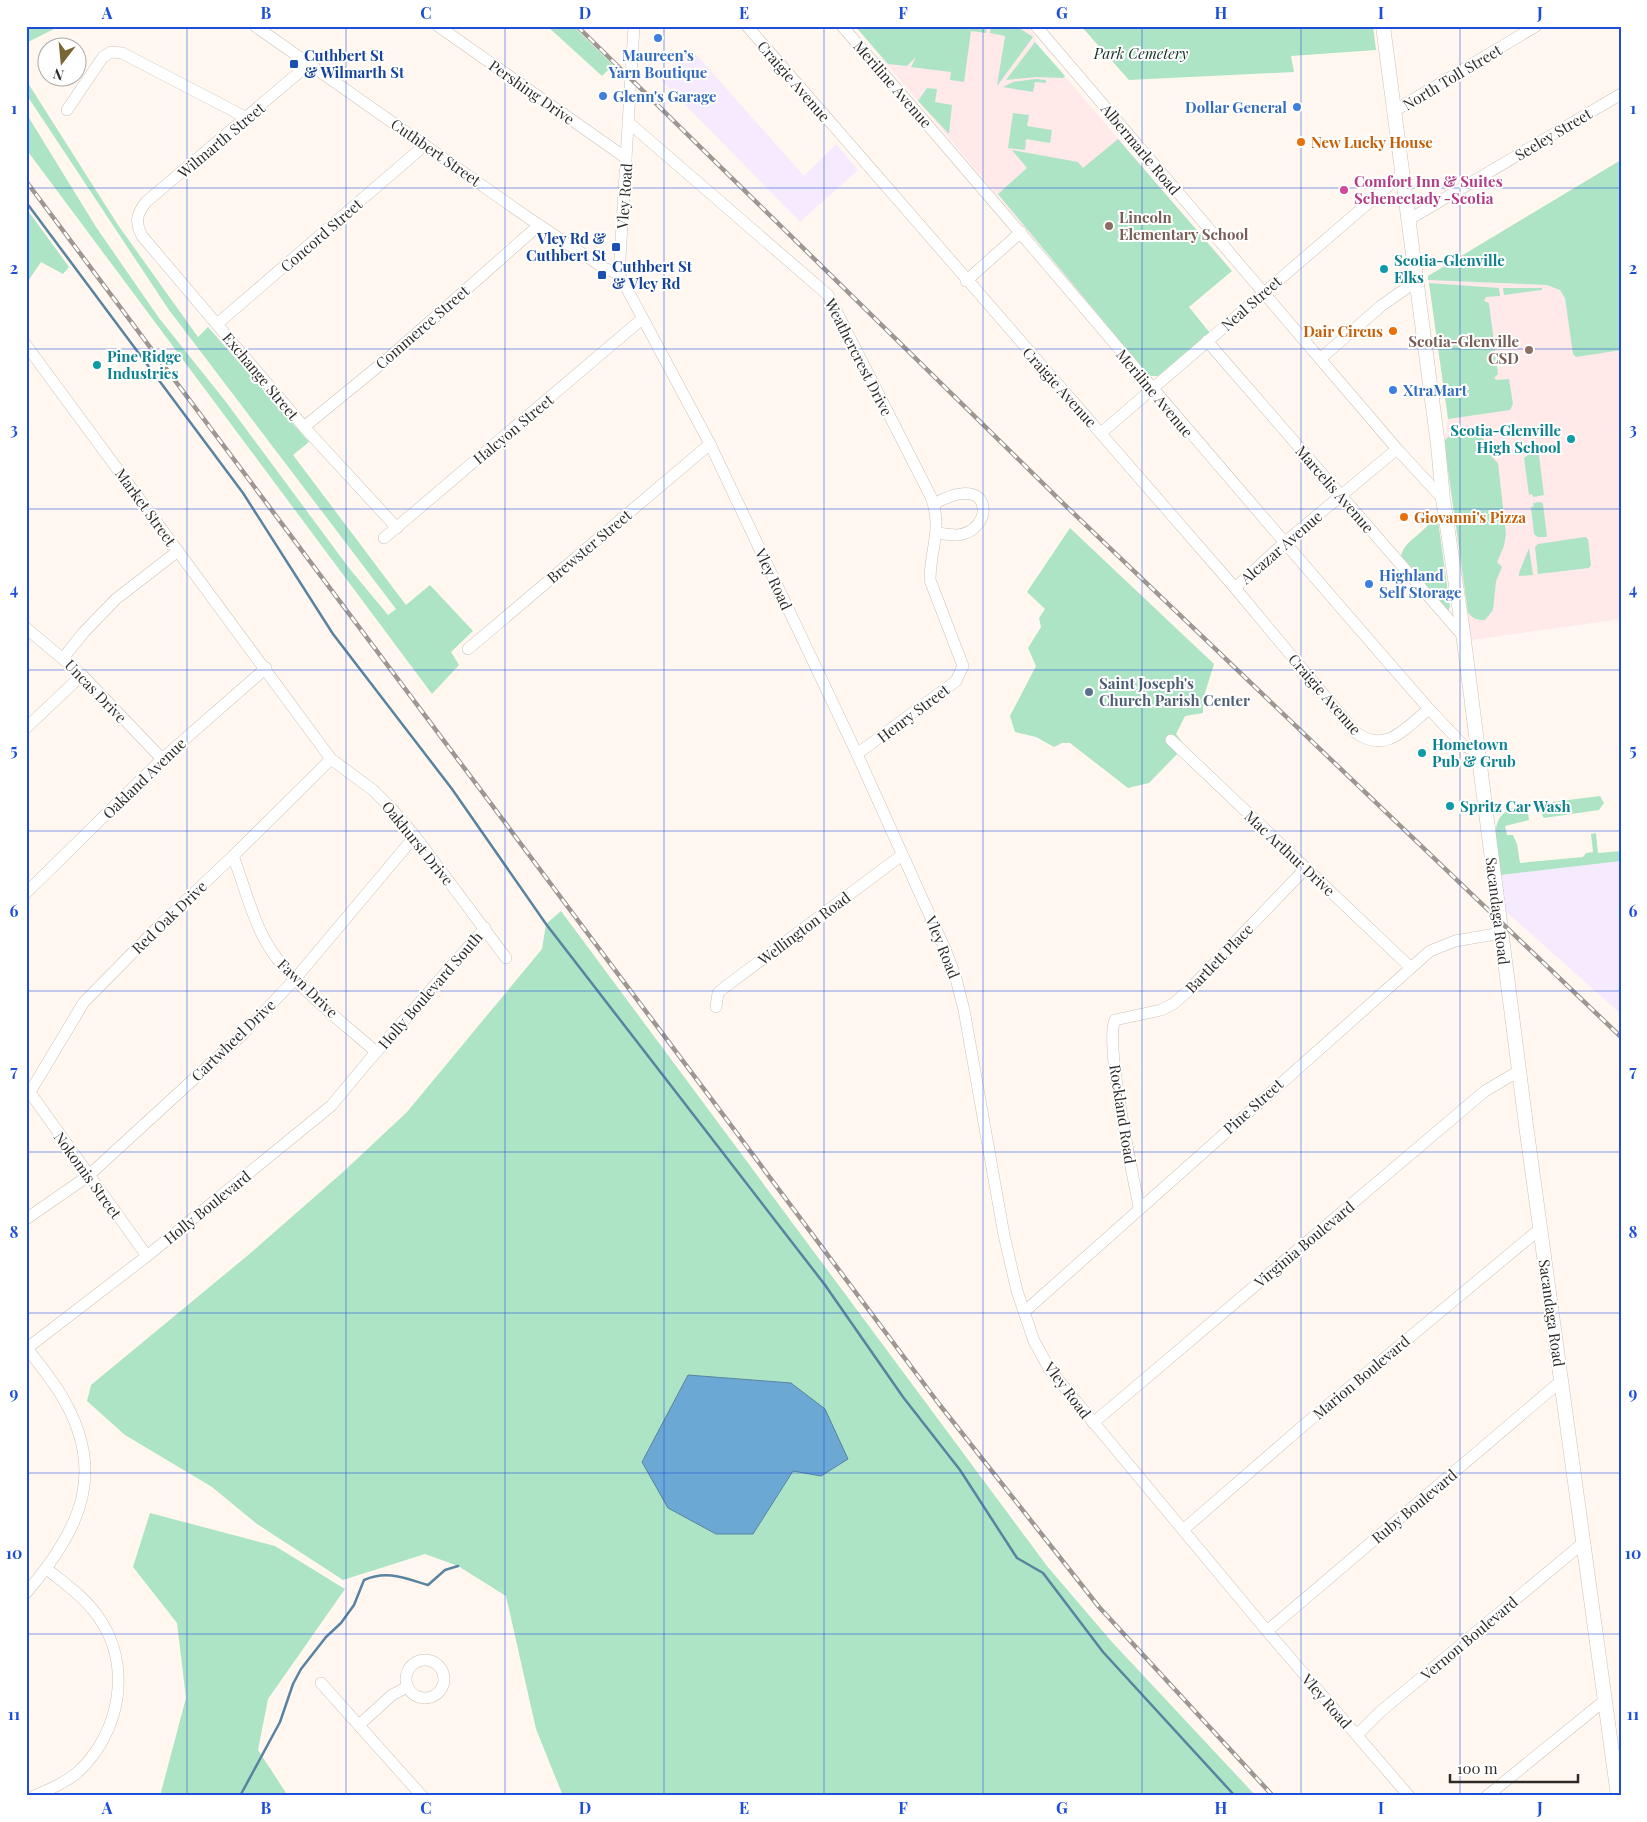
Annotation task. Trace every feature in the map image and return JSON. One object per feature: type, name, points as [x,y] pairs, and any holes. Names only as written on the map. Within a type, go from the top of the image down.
[{"type":"main road","name":"Sacandaga Road","points":[[1384,26],[1438,445],[1443,499],[1463,636],[1476,751],[1618,1796]]},
{"type":"street","name":"Cuthbert Street","points":[[255,26],[539,225],[604,268],[619,274]]},
{"type":"street","name":"Pershing Drive","points":[[438,26],[626,158]]},
{"type":"street","name":"Vley Road","points":[[634,26],[619,274],[710,444],[857,754],[956,976],[969,1034],[1004,1235],[1024,1312],[1034,1341],[1050,1370],[1093,1423],[1267,1631],[1409,1796]]},
{"type":"street","name":"Craigie Avenue","points":[[747,26],[966,281],[1235,588],[1355,732],[1368,740],[1376,742],[1394,737],[1429,709]]},
{"type":"street","name":"Meriline Avenue","points":[[842,26],[1021,232],[1284,543],[1429,709],[1464,746],[1476,751]]},
{"type":"street","name":"Albermarle Road","points":[[1036,26],[1397,449],[1443,499]]},
{"type":"street","name":"North Toll Street","points":[[1394,112],[1536,26]]},
{"type":"street","points":[[67,110],[103,57],[111,52],[122,53],[247,118]]},
{"type":"street","name":"Wilmarth Street","points":[[136,218],[146,202],[309,64]]},
{"type":"street","name":"Seeley Street","points":[[1408,220],[1621,94]]},
{"type":"street","name":"Weathercrest Drive","points":[[628,122],[828,295],[934,504],[937,533],[930,569],[930,580],[963,666]]},
{"type":"street","name":"Concord Street","points":[[217,324],[416,153],[423,144]]},
{"type":"street","name":"Neal Street","points":[[1101,433],[1402,174]]},
{"type":"street","name":"Exchange Street","points":[[136,218],[142,236],[304,427],[397,528]]},
{"type":"street","name":"Commerce Street","points":[[304,427],[392,355],[539,225]]},
{"type":"street","points":[[966,281],[1021,232]]},
{"type":"street","points":[[1320,359],[1381,306],[1416,282]]},
{"type":"street","name":"Halcyon Street","points":[[384,538],[642,319]]},
{"type":"street","name":"Marcelis Avenue","points":[[1208,340],[1463,636]]},
{"type":"street","name":"Market Street","points":[[26,346],[266,668]]},
{"type":"street","name":"Brewster Street","points":[[468,649],[710,444]]},
{"type":"street","name":"Alcazar Avenue","points":[[1235,588],[1284,543],[1397,449]]},
{"type":"street","points":[[934,504],[951,494],[965,491],[974,495],[983,507],[983,515],[978,525],[968,532],[957,535],[937,533]]},
{"type":"street","points":[[64,658],[84,632],[116,599],[178,551]]},
{"type":"street","name":"Uncas Drive","points":[[26,628],[82,675],[162,759]]},
{"type":"street","name":"Henry Street","points":[[857,754],[956,681],[963,666]]},
{"type":"street","name":"Oakland Avenue","points":[[26,893],[162,759],[266,668]]},
{"type":"street","name":"Oakhurst Drive","points":[[266,668],[331,759],[373,790],[415,836],[506,958]]},
{"type":"street","points":[[26,728],[82,675]]},
{"type":"street","name":"Mac Arthur Drive","points":[[1171,740],[1410,966]]},
{"type":"street","name":"Red Oak Drive","points":[[28,1090],[84,1002],[161,924],[331,759]]},
{"type":"street","name":"Cartwheel Drive","points":[[26,1219],[88,1176],[243,1034],[295,979],[415,836]]},
{"type":"street","name":"Wellington Road","points":[[716,1007],[718,993],[725,987],[902,855]]},
{"type":"street","name":"Fawn Drive","points":[[233,856],[265,940],[274,954],[295,979],[376,1052]]},
{"type":"street","name":"Bartlett Place","points":[[1115,1020],[1161,1010],[1173,1004],[1188,991],[1306,868]]},
{"type":"street","name":"Holly Boulevard South","points":[[376,1052],[485,928]]},
{"type":"street","name":"Pine Street","points":[[1024,1312],[1410,966],[1430,951],[1454,941],[1501,933]]},
{"type":"street","name":"Rockland Road","points":[[1115,1020],[1112,1027],[1116,1073],[1139,1207]]},
{"type":"street","name":"Holly Boulevard","points":[[27,1348],[147,1256],[331,1106],[376,1052]]},
{"type":"street","name":"Virginia Boulevard","points":[[1093,1423],[1485,1090],[1519,1071]]},
{"type":"street","name":"Nokomis Street","points":[[28,1090],[147,1256]]},
{"type":"street","name":"Marion Boulevard","points":[[1184,1530],[1311,1419],[1542,1228]]},
{"type":"street","points":[[26,1593],[64,1545],[79,1514],[84,1495],[84,1452],[70,1412],[58,1390],[27,1348]]},
{"type":"street","name":"Ruby Boulevard","points":[[1267,1631],[1561,1381]]},
{"type":"street","name":"Vernon Boulevard","points":[[1357,1735],[1380,1712],[1583,1543]]},
{"type":"street","points":[[34,1796],[56,1787],[71,1778],[98,1748],[113,1717],[119,1682],[113,1648],[98,1616],[85,1600],[47,1568]]},
{"type":"street","points":[[322,1682],[422,1796]]},
{"type":"street","points":[[359,1725],[392,1695],[407,1687]]},
{"type":"street","points":[[1487,1796],[1604,1701]]},
{"type":"shaded area","name":"Lincoln Elementary School","points":[[855,26],[1027,26],[1034,35],[1035,42],[1220,257],[1178,294],[1158,376],[1149,376]]},
{"type":"shaded area","points":[[692,50],[804,176],[836,144],[858,170],[800,222],[660,79]]},
{"type":"shaded area","name":"Scotia-Glenville CSD","points":[[1621,160],[1621,619],[1471,640],[1444,441],[1448,419],[1428,276]]},
{"type":"shaded area","points":[[1621,861],[1621,1014],[1501,907],[1501,875]]},
{"type":"green space","points":[[26,26],[60,26],[26,43]]},
{"type":"green space","points":[[547,26],[573,26],[613,65],[602,76]]},
{"type":"green space","points":[[855,26],[987,26],[986,33],[971,31],[964,82],[950,80],[951,72],[911,67],[916,57],[907,66],[888,64]]},
{"type":"green space","points":[[991,26],[1016,26],[1033,37],[997,86],[1005,36],[990,33]]},
{"type":"green space","name":"Park Cemetery","points":[[1081,26],[1373,26],[1376,50],[1291,56],[1294,72],[1129,80]]},
{"type":"green space","points":[[1035,42],[1065,76],[1063,78],[1036,77],[1006,80]]},
{"type":"green space","points":[[1036,79],[1046,80],[1046,83],[1035,82],[1033,92],[1003,87],[1013,82]]},
{"type":"green space","points":[[26,80],[118,225],[198,337],[208,327],[309,442],[293,455],[406,605],[430,585],[473,631],[451,652],[459,665],[432,694],[26,149],[26,113],[96,227],[159,318],[226,402],[349,568],[388,615],[396,609],[169,310],[26,94]]},
{"type":"green space","points":[[927,88],[937,89],[935,102],[952,105],[949,134],[918,101]]},
{"type":"green space","points":[[1013,113],[1029,115],[1027,126],[1052,130],[1050,143],[1026,139],[1025,150],[1008,148]]},
{"type":"green space","points":[[1118,139],[1232,271],[1189,307],[1210,333],[1158,376],[1149,376],[998,194],[1027,168],[1012,150],[1078,162],[1083,168]]},
{"type":"green space","points":[[1621,160],[1621,350],[1576,357],[1573,354],[1565,298],[1560,290],[1547,285],[1428,280],[1428,276]]},
{"type":"green space","points":[[26,208],[69,267],[63,274],[41,262],[26,284]]},
{"type":"green space","points":[[1429,283],[1499,288],[1500,296],[1486,297],[1484,301],[1489,303],[1498,374],[1494,378],[1497,380],[1509,379],[1513,404],[1510,410],[1448,419]]},
{"type":"green space","points":[[1503,288],[1542,288],[1542,290],[1504,295]]},
{"type":"green space","points":[[1468,433],[1484,439],[1481,446],[1498,463],[1506,534],[1504,546],[1497,562],[1502,567],[1496,581],[1493,610],[1485,620],[1475,619],[1468,612],[1444,441],[1449,436]]},
{"type":"green space","points":[[1538,448],[1544,495],[1533,497],[1532,494],[1529,495],[1524,458],[1529,454],[1529,450]]},
{"type":"green space","points":[[1541,502],[1543,504],[1547,537],[1538,537],[1534,534],[1531,507],[1534,506],[1533,503]]},
{"type":"green space","points":[[1434,513],[1437,513],[1450,607],[1448,611],[1401,556],[1407,544],[1432,520]]},
{"type":"green space","points":[[1070,528],[1214,664],[1203,699],[1203,713],[1185,716],[1176,734],[1185,746],[1149,783],[1128,788],[1070,743],[1062,743],[1054,747],[1036,737],[1015,732],[1010,716],[1036,666],[1028,648],[1041,627],[1039,618],[1045,609],[1027,592]]},
{"type":"green space","points":[[1585,537],[1588,539],[1591,565],[1589,568],[1538,574],[1535,547],[1538,544]]},
{"type":"green space","points":[[1529,548],[1533,575],[1519,576],[1519,573]]},
{"type":"green space","points":[[1600,796],[1604,803],[1599,810],[1544,818],[1541,813],[1537,812],[1536,804]]},
{"type":"green space","points":[[1527,805],[1529,820],[1505,826],[1507,835],[1513,835],[1517,844],[1520,863],[1583,857],[1586,853],[1593,852],[1591,834],[1596,833],[1598,853],[1621,851],[1621,861],[1501,875],[1496,840],[1498,821],[1504,813],[1513,808]]},
{"type":"green space","points":[[561,911],[1047,1566],[1112,1642],[1256,1796],[563,1796],[536,1729],[506,1596],[458,1566],[425,1554],[343,1580],[257,1524],[212,1487],[125,1435],[87,1401],[91,1385],[247,1256],[343,1172],[407,1112],[542,949],[546,924]]},
{"type":"green space","points":[[150,1513],[275,1546],[345,1589],[268,1699],[258,1750],[288,1796],[160,1796],[186,1698],[177,1623],[133,1567]]},
{"type":"water","points":[[688,1375],[791,1383],[825,1409],[848,1459],[821,1476],[793,1471],[753,1534],[716,1534],[668,1508],[642,1462]]},
{"type":"waterway","points":[[26,202],[243,493],[333,634],[452,789],[546,924],[825,1285],[903,1397],[960,1470],[1017,1558],[1043,1573],[1103,1652],[1235,1796]]},
{"type":"waterway","points":[[240,1796],[280,1722],[293,1684],[301,1669],[354,1605],[364,1580],[388,1575],[428,1585],[445,1570],[458,1566]]},
{"type":"railway","points":[[577,26],[1069,509],[1621,1037]]},
{"type":"railway","points":[[26,181],[939,1404],[1099,1607],[1273,1796]]},
{"type":"place","name":"Maureen’s Yarn Boutique","points":[[658,38]]},
{"type":"place","name":"Cuthbert St & Wilmarth St","points":[[294,64]]},
{"type":"place","name":"Glenn's Garage","points":[[603,96]]},
{"type":"place","name":"Dollar General","points":[[1297,107]]},
{"type":"place","name":"New Lucky House","points":[[1301,142]]},
{"type":"place","name":"Comfort Inn & Suites Schenectady -Scotia","points":[[1344,190]]},
{"type":"place","name":"Lincoln Elementary School","points":[[1109,226]]},
{"type":"place","name":"Vley Rd & Cuthbert St","points":[[616,247]]},
{"type":"place","name":"Scotia-Glenville Elks","points":[[1384,269]]},
{"type":"place","name":"Cuthbert St & Vley Rd","points":[[602,275]]},
{"type":"place","name":"Dair Circus","points":[[1393,331]]},
{"type":"place","name":"Scotia-Glenville CSD","points":[[1529,350]]},
{"type":"place","name":"Pine Ridge Industries","points":[[97,365]]},
{"type":"place","name":"XtraMart","points":[[1393,390]]},
{"type":"place","name":"Scotia-Glenville High School","points":[[1571,439]]},
{"type":"place","name":"Giovanni's Pizza","points":[[1404,517]]},
{"type":"place","name":"Highland Self Storage","points":[[1369,584]]},
{"type":"place","name":"Saint Joseph's Church Parish Center","points":[[1089,692]]},
{"type":"place","name":"Hometown Pub & Grub","points":[[1422,753]]},
{"type":"place","name":"Spritz Car Wash","points":[[1450,806]]}]
